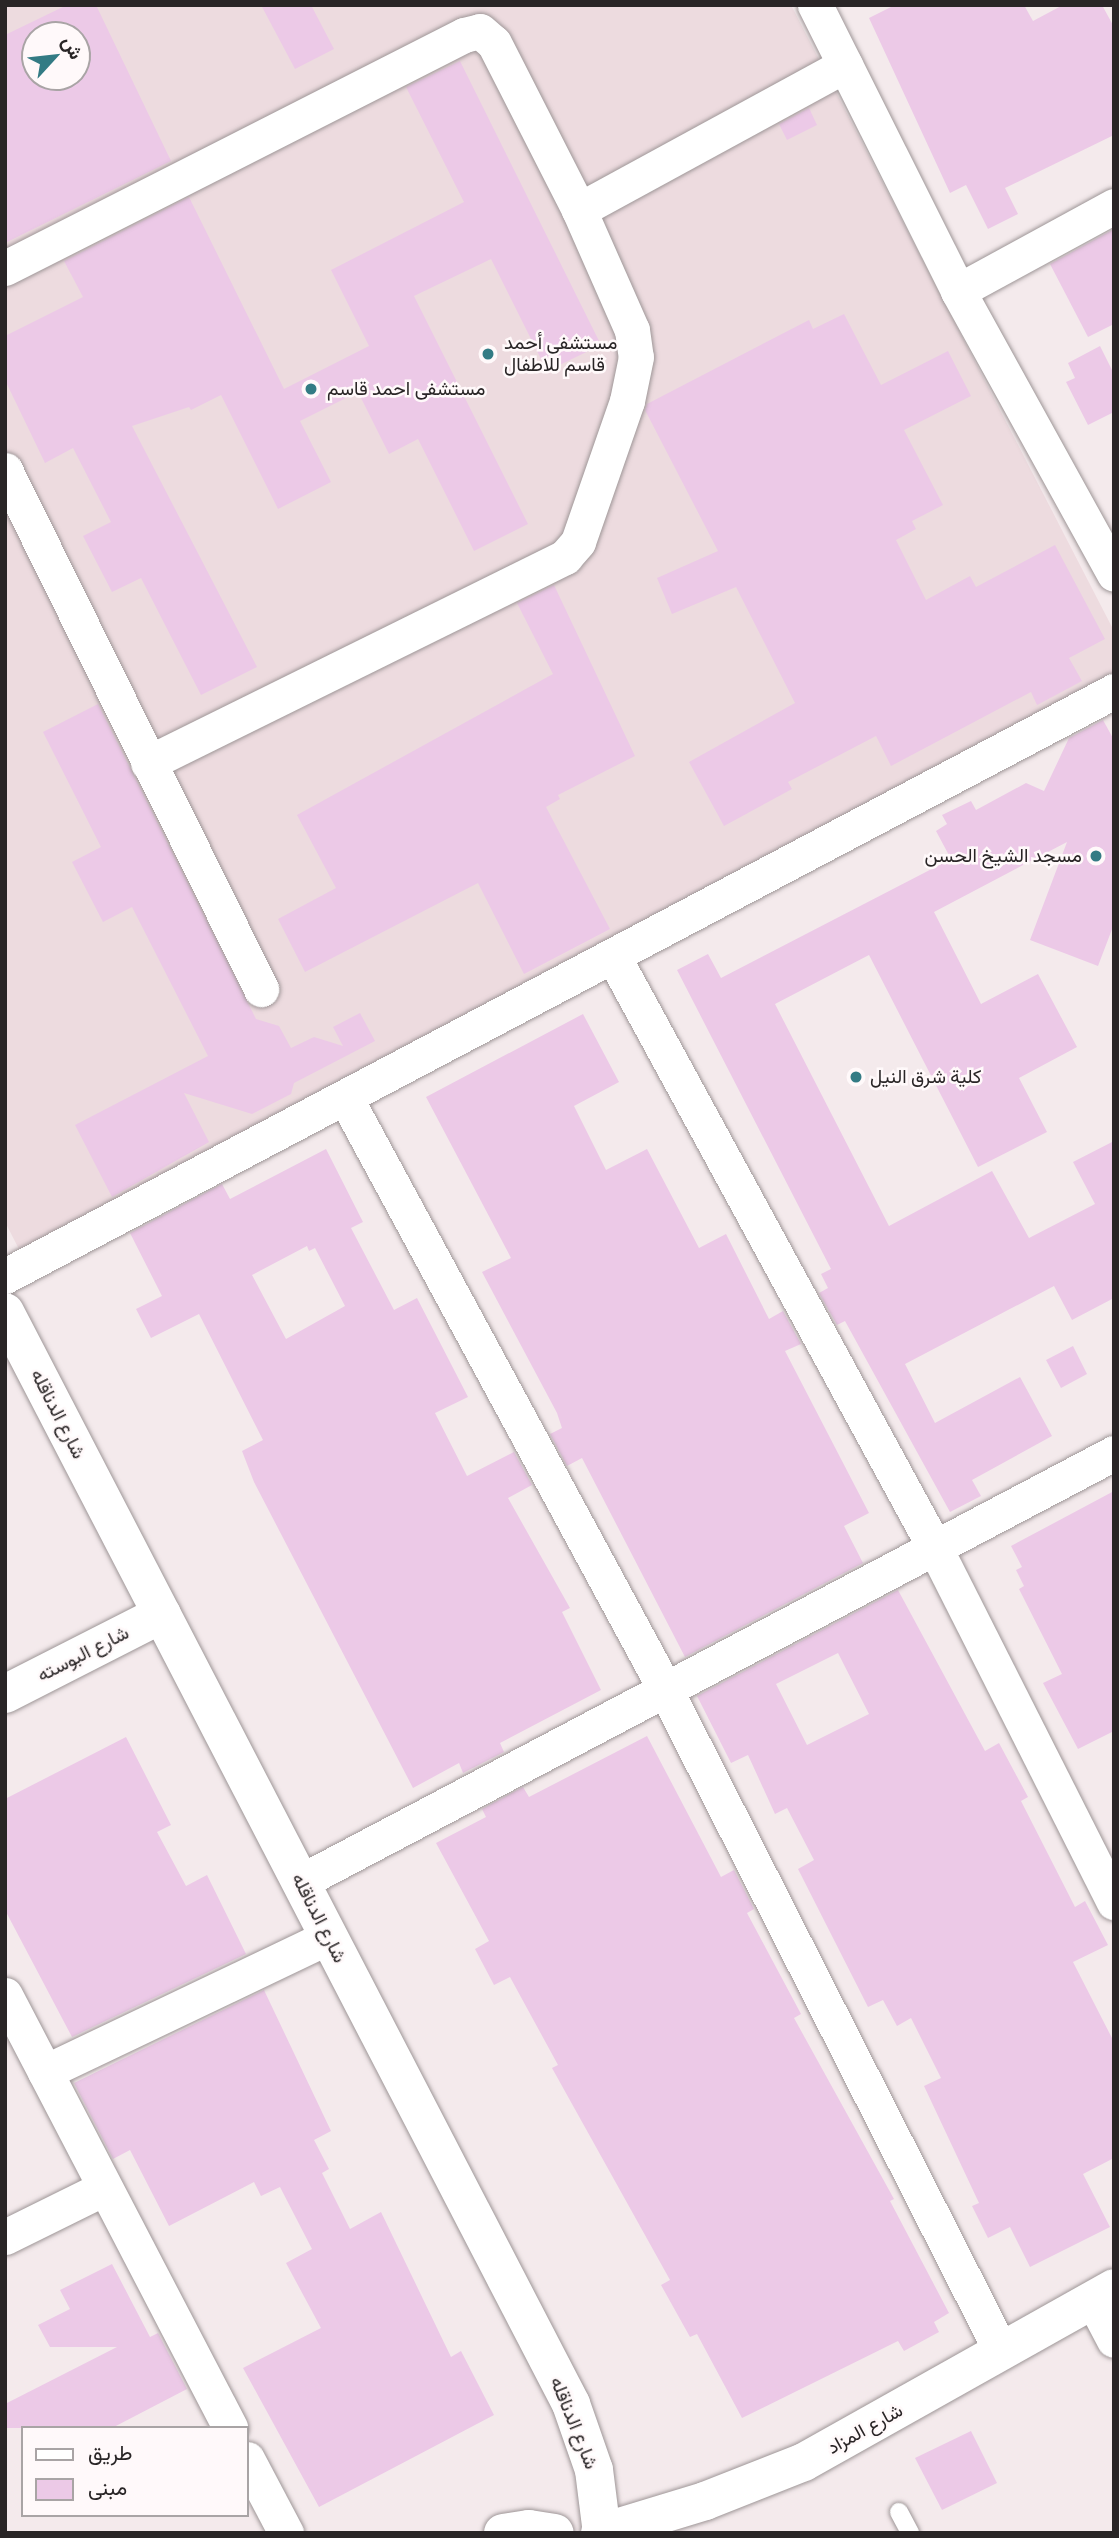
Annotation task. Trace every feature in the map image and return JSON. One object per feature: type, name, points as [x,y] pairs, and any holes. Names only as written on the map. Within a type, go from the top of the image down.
[{"type":"street","points":[[815,5],[958,290],[1114,574]]},
{"type":"street","points":[[5,268],[480,31],[494,43],[579,210],[632,330],[636,357],[627,401],[578,542],[550,566],[148,762]]},
{"type":"street","points":[[579,210],[845,65]]},
{"type":"street","points":[[958,290],[1114,206]]},
{"type":"street","points":[[5,470],[261,989]]},
{"type":"street","points":[[5,1276],[1114,691]]},
{"type":"street","points":[[613,956],[935,1548],[1114,1902]]},
{"type":"street","points":[[345,1097],[664,1688],[1001,2351]]},
{"type":"street","name":"شارع الدناقله","points":[[5,1312],[571,2404],[594,2470],[602,2533]]},
{"type":"street","points":[[300,1882],[1114,1453]]},
{"type":"street","name":"شارع البوسته","points":[[5,1695],[162,1614]]},
{"type":"street","points":[[45,2072],[328,1937]]},
{"type":"street","points":[[5,1995],[229,2426]]},
{"type":"street","points":[[5,2237],[104,2188]]},
{"type":"street","points":[[1103,2294],[1114,2340]]},
{"type":"street","name":"شارع المزاد","points":[[602,2533],[705,2501],[804,2462],[1103,2294]]},
{"type":"street","points":[[248,2461],[286,2533]]},
{"type":"street","points":[[503,2533],[529,2529],[555,2533]]},
{"type":"lane","points":[[899,2512],[910,2533]]},
{"type":"shaded area","name":"مستشفى أحمد قاسم للاطفال","points":[[5,5],[791,5],[1114,631],[1114,679],[20,1251],[5,1222]]},
{"type":"building","points":[[67,5],[96,5],[171,161],[5,243],[5,35],[21,27],[21,91],[91,91],[91,21],[34,21]]},
{"type":"building","points":[[261,5],[311,5],[334,49],[295,69]]},
{"type":"building","points":[[895,5],[1024,5],[1033,21],[1063,5],[1102,5],[1114,27],[1114,135],[1005,188],[1018,214],[988,229],[966,185],[950,193],[869,18]]},
{"type":"building","points":[[460,61],[601,345],[547,371],[491,259],[414,296],[528,524],[474,551],[418,439],[389,454],[358,392],[300,421],[331,482],[278,509],[221,395],[191,410],[189,407],[132,426],[257,667],[201,695],[141,578],[112,592],[83,536],[111,522],[73,448],[45,463],[5,380],[5,336],[83,297],[64,261],[189,197],[284,389],[369,346],[331,270],[464,202],[406,87]]},
{"type":"building","points":[[809,108],[817,125],[787,140],[779,124]]},
{"type":"building","points":[[1114,229],[1114,324],[1088,337],[1050,264]]},
{"type":"building","points":[[844,314],[881,385],[948,351],[971,396],[904,430],[943,505],[912,521],[916,529],[896,540],[926,600],[970,576],[976,587],[1055,545],[1105,639],[1069,658],[1082,681],[1037,705],[1031,692],[891,766],[876,736],[788,782],[792,789],[724,826],[689,762],[795,703],[736,587],[672,614],[657,578],[718,551],[645,410],[647,404],[809,320],[813,329]]},
{"type":"building","points":[[1100,346],[1114,374],[1114,412],[1088,425],[1066,382],[1075,378],[1068,363]]},
{"type":"building","points":[[554,585],[635,756],[558,795],[560,799],[546,807],[610,929],[524,974],[478,883],[305,972],[278,919],[336,888],[297,815],[553,674],[517,603]]},
{"type":"building","points":[[98,704],[256,1019],[279,1026],[291,1048],[314,1037],[343,1046],[333,1027],[360,1013],[375,1041],[294,1083],[291,1094],[252,1114],[184,1093],[209,1142],[112,1197],[75,1125],[208,1056],[132,907],[103,922],[72,862],[101,847],[43,732]]},
{"type":"building","points":[[1103,720],[1114,740],[1114,924],[1098,966],[1030,940],[1067,842],[934,912],[981,1004],[1038,974],[1077,1047],[1019,1078],[1047,1132],[978,1167],[869,955],[775,1004],[889,1226],[992,1171],[1029,1238],[1095,1204],[1073,1162],[1114,1141],[1114,1298],[1072,1320],[1054,1286],[905,1364],[935,1423],[1020,1377],[1052,1436],[972,1480],[981,1496],[950,1512],[845,1321],[837,1325],[819,1293],[828,1288],[821,1274],[831,1269],[677,970],[708,954],[721,978],[951,859],[936,831],[947,824],[942,815],[971,801],[976,810],[1026,783],[1044,791],[1069,738]]},
{"type":"building","points":[[583,1014],[619,1082],[574,1106],[606,1170],[647,1149],[699,1248],[726,1234],[769,1319],[783,1311],[801,1344],[785,1351],[869,1513],[844,1526],[863,1563],[685,1657],[582,1458],[567,1466],[550,1434],[562,1428],[557,1413],[482,1272],[511,1258],[426,1097]]},
{"type":"building","points":[[326,1149],[363,1222],[351,1228],[394,1310],[417,1298],[468,1397],[435,1413],[467,1476],[514,1452],[532,1485],[508,1498],[570,1608],[562,1612],[601,1690],[500,1743],[504,1752],[463,1773],[459,1763],[413,1788],[254,1482],[242,1451],[263,1440],[199,1314],[151,1338],[136,1309],[162,1296],[130,1233],[222,1184],[230,1199]],"holes":[[[307,1246],[309,1251],[315,1248],[345,1306],[286,1339],[252,1275]]]},
{"type":"building","points":[[1073,1346],[1087,1374],[1061,1388],[1046,1360]]},
{"type":"building","points":[[1114,1491],[1114,1731],[1078,1749],[1043,1683],[1062,1674],[1019,1589],[1024,1586],[1016,1570],[1022,1567],[1011,1546]]},
{"type":"building","points":[[898,1590],[985,1751],[999,1743],[1028,1797],[1021,1801],[1075,1907],[1085,1901],[1108,1945],[1073,1962],[1114,2042],[1114,2158],[1083,2174],[1110,2227],[1030,2267],[1010,2227],[988,2238],[972,2206],[979,2203],[924,2086],[941,2078],[911,2018],[897,2026],[883,2000],[868,2007],[798,1869],[814,1860],[787,1808],[775,1814],[748,1755],[731,1763],[697,1696]],"holes":[[[838,1653],[869,1714],[807,1745],[776,1684]]]},
{"type":"building","points":[[647,1736],[721,1877],[734,1870],[754,1909],[747,1913],[801,2014],[794,2018],[894,2199],[890,2201],[949,2313],[934,2322],[939,2332],[904,2351],[898,2341],[742,2418],[697,2334],[690,2337],[661,2285],[670,2280],[552,2068],[558,2065],[510,1977],[494,1985],[475,1949],[489,1941],[436,1843],[486,1817],[482,1809],[523,1787],[529,1797]]},
{"type":"building","points":[[126,1737],[171,1825],[157,1832],[186,1886],[207,1875],[246,1954],[72,2037],[5,1910],[5,1799]]},
{"type":"building","points":[[264,1990],[331,2131],[314,2140],[329,2169],[322,2173],[350,2229],[381,2212],[451,2357],[461,2351],[494,2415],[319,2507],[243,2368],[321,2328],[286,2263],[312,2249],[280,2187],[261,2196],[254,2182],[169,2226],[130,2150],[113,2159],[74,2083]]},
{"type":"building","points":[[112,2264],[150,2337],[158,2333],[187,2389],[116,2426],[5,2428],[5,2404],[117,2347],[50,2347],[38,2325],[70,2309],[60,2290]]},
{"type":"building","points":[[971,2431],[997,2483],[942,2510],[915,2458]]},
{"type":"place","name":"مستشفى أحمد قاسم للاطفال","points":[[488,354]]},
{"type":"place","name":"مستشفى احمد قاسم","points":[[311,389]]},
{"type":"place","name":"مسجد الشيخ الحسن","points":[[1096,856]]},
{"type":"place","name":"كلية شرق النيل","points":[[856,1077]]}]
